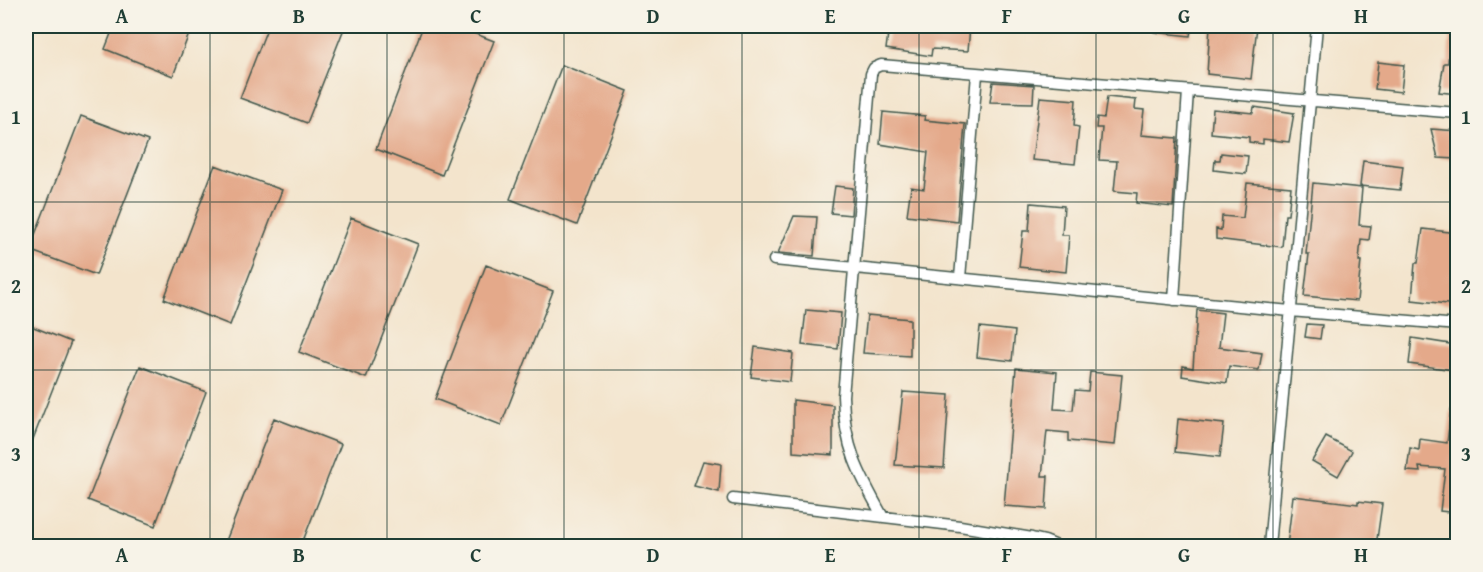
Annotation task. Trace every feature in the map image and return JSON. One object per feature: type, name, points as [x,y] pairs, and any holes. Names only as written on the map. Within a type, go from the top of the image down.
[{"type":"street","points":[[1269,546],[1317,26]]},
{"type":"street","points":[[883,517],[857,469],[848,444],[843,418],[852,268],[871,74],[874,68],[881,65],[1458,113]]},
{"type":"street","points":[[960,278],[977,74]]},
{"type":"street","points":[[1174,300],[1188,91]]},
{"type":"street","points":[[774,260],[1174,300],[1458,325]]},
{"type":"street","points":[[733,499],[960,526],[1032,538],[1057,546]]},
{"type":"building","points":[[114,26],[192,26],[173,76],[105,49]]},
{"type":"building","points":[[268,26],[345,26],[307,123],[240,98]]},
{"type":"building","points":[[423,26],[455,26],[494,41],[442,175],[376,149]]},
{"type":"building","points":[[889,26],[970,26],[968,51],[932,49],[931,56],[886,49]]},
{"type":"building","points":[[1154,26],[1192,26],[1190,36],[1154,32]]},
{"type":"building","points":[[1210,26],[1257,26],[1251,79],[1207,74]]},
{"type":"building","points":[[1450,30],[1458,30],[1458,94],[1439,92],[1444,63],[1448,63]]},
{"type":"building","points":[[1378,62],[1404,65],[1401,92],[1375,89]]},
{"type":"building","points":[[562,65],[628,91],[577,225],[510,199]]},
{"type":"building","points":[[993,82],[1034,85],[1033,103],[990,102]]},
{"type":"building","points":[[1040,97],[1076,100],[1074,126],[1079,127],[1075,164],[1032,160]]},
{"type":"building","points":[[1107,97],[1136,100],[1135,109],[1144,110],[1141,135],[1177,138],[1173,207],[1136,203],[1137,193],[1114,191],[1117,161],[1099,160],[1102,128],[1096,128],[1097,117],[1104,118]]},
{"type":"building","points":[[1254,107],[1294,113],[1289,142],[1263,139],[1263,144],[1249,142],[1249,137],[1211,133],[1213,109],[1253,113]]},
{"type":"building","points":[[883,112],[925,116],[924,120],[965,124],[957,221],[907,215],[911,187],[924,189],[928,152],[880,144]]},
{"type":"building","points":[[81,116],[148,141],[96,275],[29,250]]},
{"type":"building","points":[[1431,129],[1458,131],[1456,159],[1438,158]]},
{"type":"building","points":[[1221,153],[1248,156],[1246,174],[1214,170],[1215,160],[1220,160]]},
{"type":"building","points":[[1363,161],[1403,166],[1400,190],[1360,186]]},
{"type":"building","points":[[215,165],[282,190],[230,325],[164,299]]},
{"type":"building","points":[[1247,183],[1291,187],[1282,247],[1216,239],[1216,229],[1221,230],[1222,216],[1243,218]]},
{"type":"building","points":[[1313,183],[1362,188],[1359,225],[1371,226],[1369,240],[1361,239],[1357,301],[1304,296]]},
{"type":"building","points":[[835,186],[853,188],[851,215],[831,213]]},
{"type":"building","points":[[1031,203],[1064,206],[1062,235],[1069,235],[1066,272],[1019,267],[1023,231],[1029,231]]},
{"type":"building","points":[[794,216],[817,217],[814,256],[778,253]]},
{"type":"building","points":[[351,218],[418,244],[366,378],[299,352]]},
{"type":"building","points":[[1423,229],[1458,233],[1456,305],[1412,300],[1415,263],[1418,263]]},
{"type":"building","points":[[486,265],[553,291],[501,425],[435,399]]},
{"type":"building","points":[[806,310],[841,313],[838,349],[802,345]]},
{"type":"building","points":[[1197,310],[1223,313],[1219,347],[1262,353],[1259,370],[1229,366],[1227,383],[1182,376],[1183,366],[1193,368]]},
{"type":"building","points":[[867,315],[910,319],[910,356],[863,353]]},
{"type":"building","points":[[26,324],[71,342],[26,457]]},
{"type":"building","points":[[1307,324],[1322,325],[1320,339],[1305,337]]},
{"type":"building","points":[[980,327],[1015,331],[1012,361],[977,357]]},
{"type":"building","points":[[1412,338],[1456,345],[1453,370],[1409,364]]},
{"type":"building","points":[[755,347],[793,353],[790,382],[751,377]]},
{"type":"building","points":[[140,366],[206,392],[155,526],[88,500]]},
{"type":"building","points":[[1016,368],[1057,372],[1054,409],[1073,410],[1075,390],[1088,391],[1090,372],[1122,375],[1115,445],[1068,441],[1068,433],[1047,431],[1042,476],[1048,476],[1046,509],[1004,506]]},
{"type":"building","points":[[903,392],[949,395],[944,468],[895,465]]},
{"type":"building","points":[[793,400],[833,405],[833,455],[793,452]]},
{"type":"building","points":[[1451,410],[1458,410],[1458,513],[1440,511],[1445,469],[1419,467],[1420,472],[1407,471],[1410,448],[1419,450],[1420,439],[1447,443]]},
{"type":"building","points":[[274,418],[341,444],[301,546],[224,546]]},
{"type":"building","points":[[1178,419],[1224,424],[1220,457],[1175,452]]},
{"type":"building","points":[[1326,437],[1352,451],[1338,476],[1312,461]]},
{"type":"building","points":[[703,461],[721,464],[719,492],[694,486]]},
{"type":"building","points":[[1293,496],[1358,504],[1358,501],[1382,504],[1376,546],[1287,546]]}]
